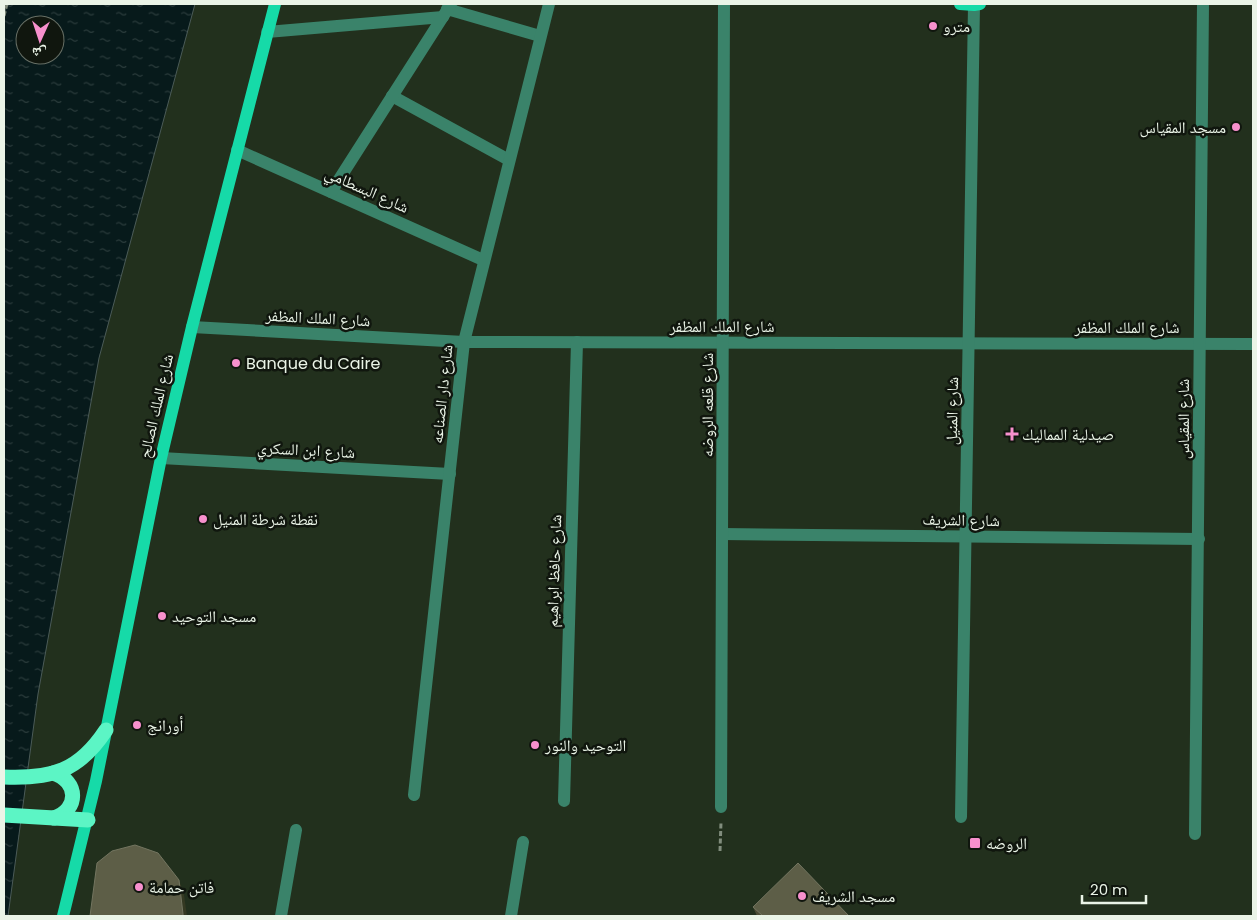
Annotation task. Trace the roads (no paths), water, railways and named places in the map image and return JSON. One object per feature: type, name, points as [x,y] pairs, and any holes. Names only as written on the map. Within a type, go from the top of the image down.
[{"type":"highway","points":[[4,776],[24,778],[44,776],[63,770],[80,760],[95,746],[106,730]]},
{"type":"highway","points":[[53,773],[60,775],[71,785],[73,799],[66,812],[54,818]]},
{"type":"highway","points":[[4,815],[88,820]]},
{"type":"main road","name":"شارع الملك الصالح","points":[[63,916],[88,820],[160,458],[275,4]]},
{"type":"main road","points":[[960,4],[977,4]]},
{"type":"street","name":"شارع دار الصناعه","points":[[414,795],[464,342],[483,260],[549,4]]},
{"type":"street","name":"شارع قلعه الروضه","points":[[721,807],[724,4]]},
{"type":"street","name":"شارع المنيل","points":[[961,816],[977,4]]},
{"type":"street","name":"شارع المقياس","points":[[1195,834],[1203,4]]},
{"type":"street","points":[[331,192],[447,10]]},
{"type":"street","points":[[267,32],[447,10],[540,36]]},
{"type":"street","points":[[392,96],[509,160]]},
{"type":"street","name":"شارع البسطامي","points":[[237,150],[483,260]]},
{"type":"street","name":"شارع الملك المظفر","points":[[192,327],[464,342],[1253,344]]},
{"type":"street","name":"شارع حافظ ابراهيم","points":[[564,801],[577,342]]},
{"type":"street","name":"شارع ابن السكري","points":[[160,458],[450,474]]},
{"type":"street","name":"شارع الشريف","points":[[722,534],[1199,539]]},
{"type":"street","points":[[281,916],[296,830]]},
{"type":"street","points":[[511,916],[523,842]]},
{"type":"water","points":[[7,4],[195,4],[99,358],[38,694],[8,916],[4,916],[4,16]]},
{"type":"place","name":"مترو","points":[[933,26]]},
{"type":"place","name":"مسجد المقياس","points":[[1236,127]]},
{"type":"place","name":"Banque du Caire","points":[[236,363]]},
{"type":"place","name":"صيدلية المماليك","points":[[1012,434]]},
{"type":"place","name":"نقطة شرطة المنيل","points":[[203,519]]},
{"type":"place","name":"مسجد التوحيد","points":[[162,616]]},
{"type":"place","name":"أورانج","points":[[137,725]]},
{"type":"place","name":"التوحيد والنور","points":[[535,745]]},
{"type":"place","name":"الروضه","points":[[975,843]]},
{"type":"place","name":"فاتن حمامة","points":[[139,887]]},
{"type":"place","name":"مسجد الشريف","points":[[802,896]]}]
